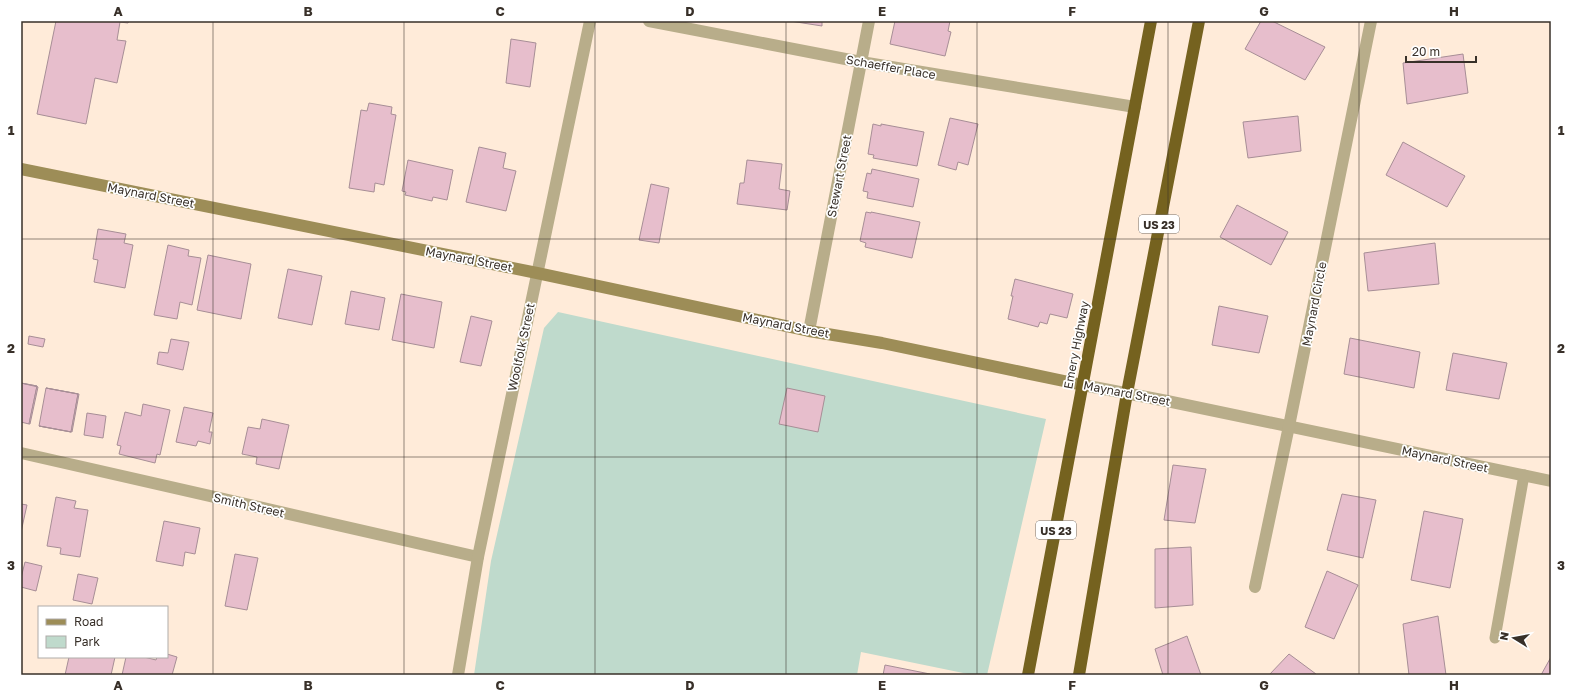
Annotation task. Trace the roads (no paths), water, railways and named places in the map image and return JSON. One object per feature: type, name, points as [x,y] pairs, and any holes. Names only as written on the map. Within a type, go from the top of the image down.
[{"type":"highway","name":"Emery Highway","points":[[1028,675],[1151,21]]},
{"type":"highway","name":"US 23","points":[[1080,675],[1127,393],[1199,21]]},
{"type":"street","name":"Woolfolk Street","points":[[458,675],[478,557],[590,21]]},
{"type":"street","name":"Schaeffer Place","points":[[649,21],[861,62],[1134,107]]},
{"type":"street","name":"Stewart Street","points":[[809,331],[869,21]]},
{"type":"street","name":"Maynard Circle","points":[[1255,587],[1371,21]]},
{"type":"street","name":"Maynard Street","points":[[21,169],[537,272],[809,331],[882,343],[1551,481]]},
{"type":"street","name":"Smith Street","points":[[21,453],[478,557]]},
{"type":"lane","points":[[1495,638],[1524,476]]}]
